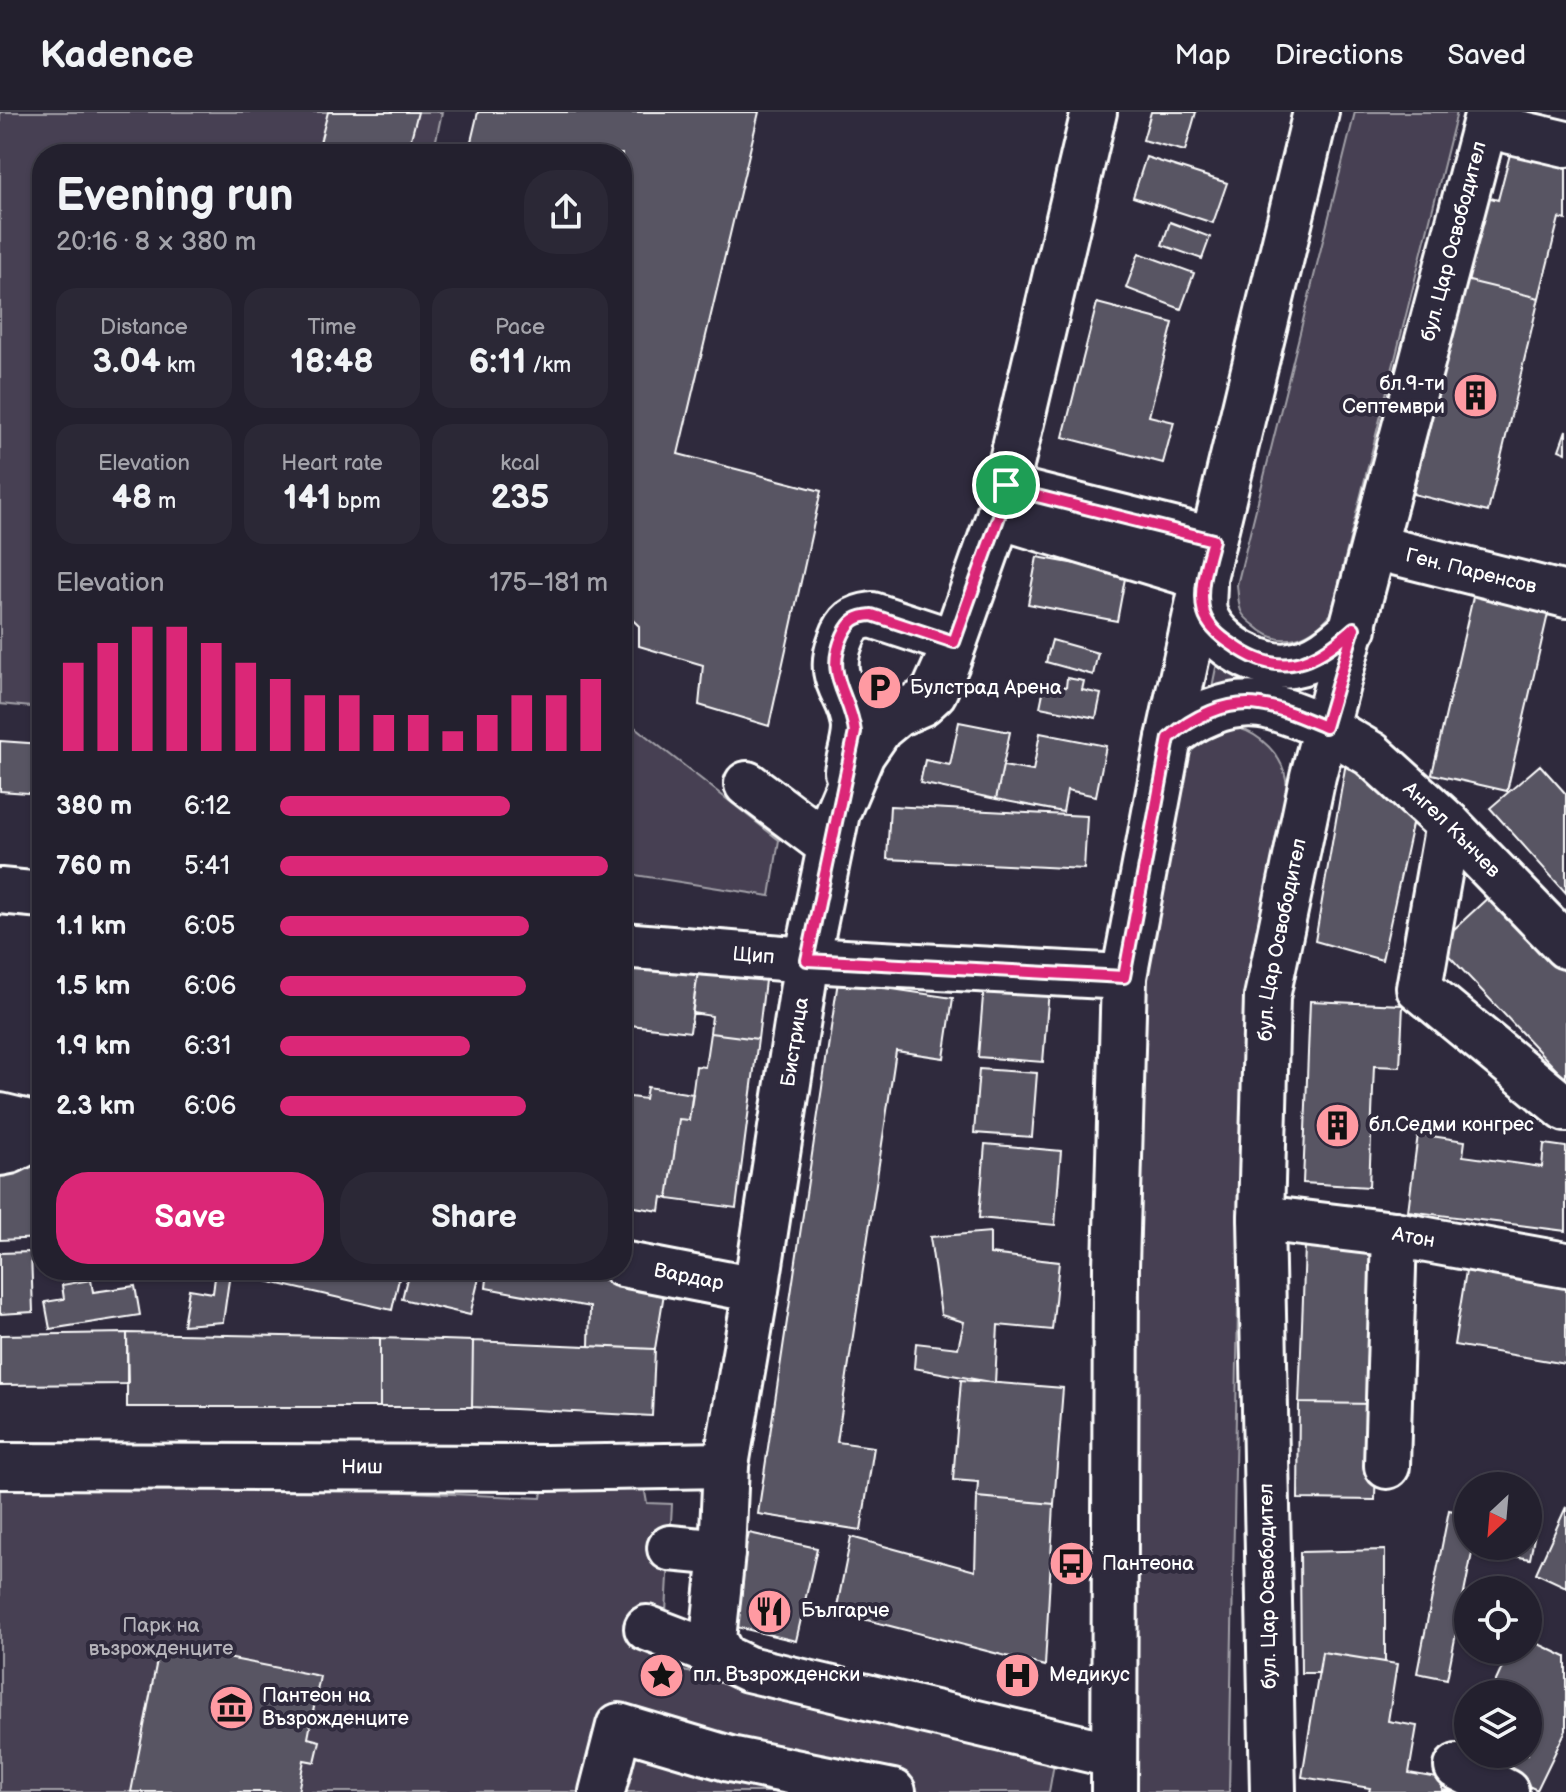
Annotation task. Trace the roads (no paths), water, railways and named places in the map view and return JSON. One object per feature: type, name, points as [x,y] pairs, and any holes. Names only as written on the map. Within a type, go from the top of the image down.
[{"type":"street","name":"Бистрица","points":[[723,1657],[713,1639],[722,1553],[726,1465],[807,960],[834,829],[849,783],[868,746],[880,728],[897,714],[922,703],[934,692],[954,642],[1003,501],[1094,112]]},
{"type":"street","points":[[647,1628],[748,1669],[1113,1773],[1116,1267],[1124,977],[1169,738],[1208,559],[1316,112]]},
{"type":"street","points":[[1487,119],[1566,144]]},
{"type":"street","name":"бул. Цар Освободител","points":[[1273,1792],[1261,1218],[1267,997],[1325,727],[1354,628],[1487,119]]},
{"type":"street","points":[[1003,501],[1029,494],[1208,559]]},
{"type":"street","name":"Ген. Паренсов","points":[[1374,547],[1566,595]]},
{"type":"street","points":[[1208,559],[1204,614],[1218,635],[1249,656],[1275,666],[1291,665],[1329,651],[1354,628]]},
{"type":"street","points":[[747,784],[834,829],[855,732],[853,717],[835,671],[836,653],[850,622],[859,616],[872,615],[954,642]]},
{"type":"street","name":"Ангел Кънчев","points":[[1169,738],[1185,724],[1207,713],[1239,706],[1261,705],[1325,727],[1371,754],[1448,824],[1566,946]]},
{"type":"street","points":[[1448,824],[1419,988],[1566,1109]]},
{"type":"street","points":[[0,891],[32,894]]},
{"type":"street","name":"Щип","points":[[632,946],[807,960],[1124,977]]},
{"type":"street","points":[[0,1116],[32,1124]]},
{"type":"street","points":[[0,1153],[32,1140]]},
{"type":"street","name":"Атон","points":[[1261,1218],[1394,1234],[1566,1265]]},
{"type":"street","points":[[1387,1466],[1394,1234]]},
{"type":"street","name":"Вардар","points":[[632,1266],[756,1290]]},
{"type":"street","name":"Ниш","points":[[0,1466],[546,1468],[726,1465]]},
{"type":"street","points":[[670,1548],[722,1553]]},
{"type":"street","points":[[602,1792],[619,1726],[730,1759],[893,1792]]},
{"type":"street","points":[[1459,1768],[1506,1792]]},
{"type":"place","name":"бл.9-ти Септември","points":[[1476,396]]},
{"type":"place","name":"Булстрад Арена","points":[[879,688]]},
{"type":"place","name":"бл.Седми конгрес","points":[[1338,1125]]},
{"type":"place","name":"Пантеона","points":[[1071,1564]]},
{"type":"place","name":"Българче","points":[[770,1611]]},
{"type":"place","name":"пл. Възрожденски","points":[[662,1675]]},
{"type":"place","name":"Медикус","points":[[1018,1675]]},
{"type":"place","name":"Пантеон на Възрожденците","points":[[231,1707]]},
{"type":"park label","name":"Парк на възрожденците","points":[[161,1638]]}]
